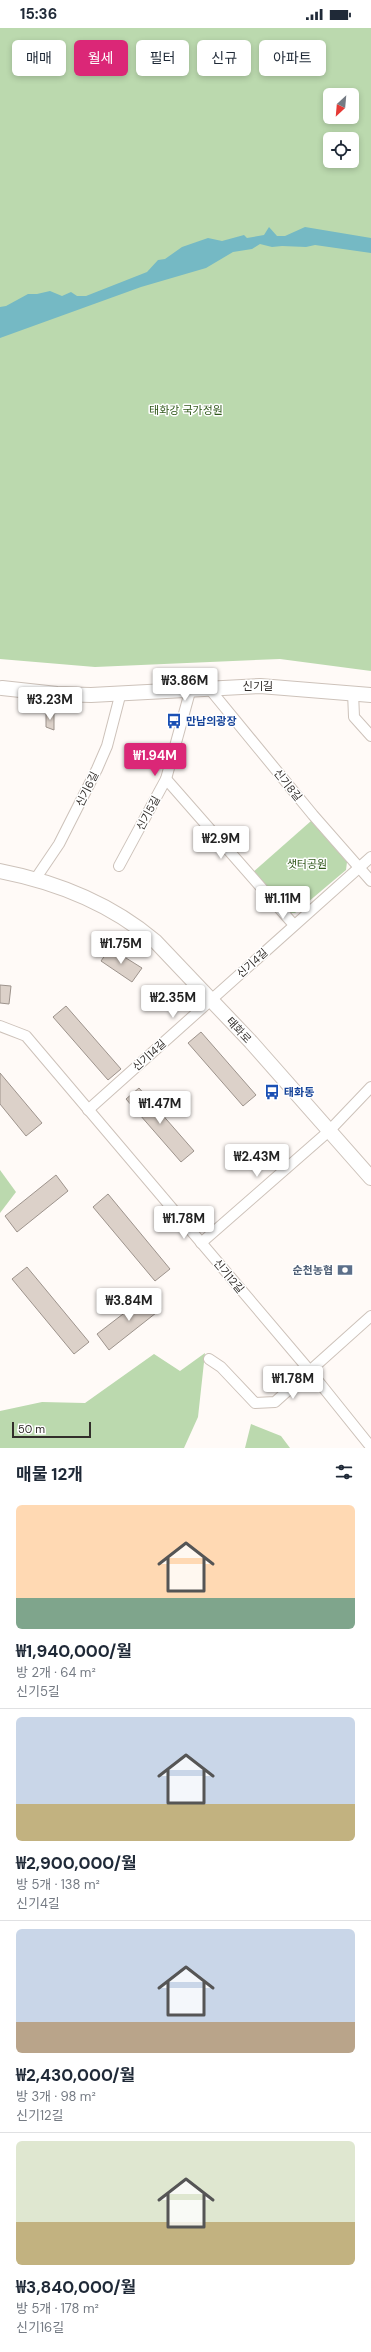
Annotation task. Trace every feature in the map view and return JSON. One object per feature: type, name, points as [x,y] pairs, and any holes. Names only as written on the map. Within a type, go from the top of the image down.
[{"type":"main road","name":"신기길","points":[[1,689],[57,694],[91,695],[208,687],[260,686],[352,692],[371,695]]},
{"type":"main road","name":"태화로","points":[[0,871],[36,878],[69,889],[110,909],[138,927],[155,941],[211,1000],[371,1178]]},
{"type":"street","name":"신기8길","points":[[208,687],[371,881]]},
{"type":"street","name":"신기5길","points":[[119,866],[166,779],[191,688]]},
{"type":"street","name":"신기6길","points":[[36,878],[59,844],[97,769],[107,746],[121,692]]},
{"type":"street","points":[[352,692],[354,717],[371,736]]},
{"type":"street","points":[[166,779],[294,925]]},
{"type":"street","name":"신기4길","points":[[211,1000],[371,857]]},
{"type":"street","name":"신기14길","points":[[88,1110],[211,1000]]},
{"type":"street","name":"신기12길","points":[[0,1026],[26,1036],[310,1371],[371,1447]]},
{"type":"street","points":[[201,1243],[329,1131],[371,1087]]},
{"type":"street","points":[[209,1359],[221,1367],[255,1403],[275,1402],[371,1316]]},
{"type":"green space","name":"태화강 국가정원","points":[[0,28],[371,28],[371,671],[280,659],[95,667],[0,659]]},
{"type":"green space","name":"샛터공원","points":[[311,821],[347,862],[346,870],[295,913],[287,913],[252,873]]},
{"type":"green space","points":[[0,1170],[16,1192],[0,1213]]},
{"type":"green space","points":[[205,1353],[198,1417],[184,1448],[0,1448],[0,1411],[42,1402],[85,1403],[154,1354],[180,1371]]},
{"type":"green space","points":[[251,1424],[281,1436],[290,1448],[245,1448]]},
{"type":"water","points":[[269,227],[277,236],[285,236],[305,227],[371,238],[371,253],[315,245],[306,247],[272,247],[260,244],[252,249],[233,252],[206,268],[141,287],[0,338],[0,307],[6,306],[28,294],[37,294],[50,291],[62,296],[71,292],[77,296],[86,296],[147,272],[158,260],[165,259],[182,247],[208,238],[222,241],[244,235],[247,238],[264,235]]},
{"type":"building","points":[[46,714],[54,714],[54,730],[46,727]]},
{"type":"building","points":[[110,948],[142,968],[132,982],[101,961]]},
{"type":"building","points":[[0,985],[11,986],[9,1004],[0,1003]]},
{"type":"building","points":[[66,1006],[121,1069],[108,1080],[53,1017]]},
{"type":"building","points":[[201,1032],[256,1095],[243,1106],[188,1043]]},
{"type":"building","points":[[0,1073],[42,1123],[26,1136],[0,1104]]},
{"type":"building","points":[[139,1088],[194,1151],[181,1162],[126,1099]]},
{"type":"building","points":[[56,1175],[68,1191],[17,1232],[5,1216]]},
{"type":"building","points":[[108,1194],[170,1269],[155,1281],[93,1207]]},
{"type":"building","points":[[27,1267],[89,1342],[74,1354],[12,1279]]},
{"type":"building","points":[[149,1294],[161,1309],[109,1350],[97,1334]]},
{"type":"place","name":"만남의광장","points":[[174,721]]},
{"type":"place","name":"태화동","points":[[272,1092]]},
{"type":"place","name":"순천농협","points":[[345,1270]]}]
